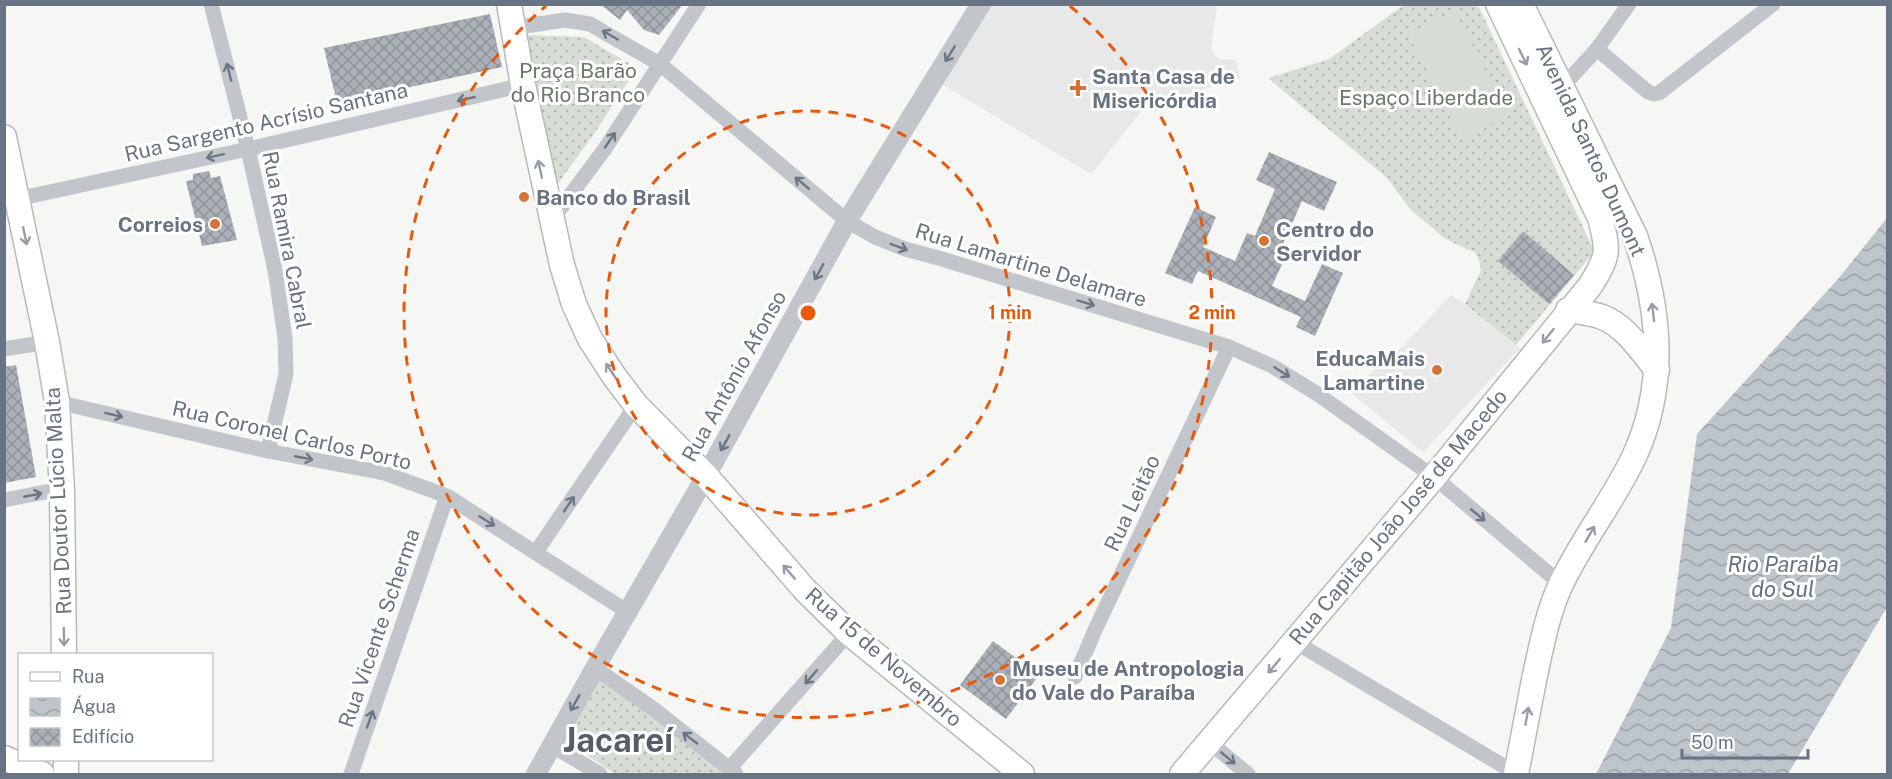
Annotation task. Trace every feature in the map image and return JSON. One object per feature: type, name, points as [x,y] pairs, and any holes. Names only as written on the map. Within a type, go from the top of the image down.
[{"type":"main road","name":"Avenida Santos Dumont","points":[[1498,4],[1600,218],[1607,255]]},
{"type":"main road","name":"Avenida Santos Dumont","points":[[1516,774],[1544,632],[1561,584],[1634,457],[1649,416],[1657,370],[1653,306],[1646,269],[1635,236],[1521,4]]},
{"type":"main road","name":"Rua 15 de Novembro","points":[[511,16],[551,221],[574,304],[590,339],[636,405],[706,476],[806,591],[849,633],[1008,770]]},
{"type":"main road","name":"Rua Doutor Lúcio Malta","points":[[4,137],[47,342],[57,402],[62,491],[64,653]]},
{"type":"main road","name":"Rua Capitão João José de Macedo","points":[[1182,774],[1434,477],[1590,286],[1607,255]]},
{"type":"main road","points":[[1569,310],[1600,316],[1614,323],[1636,343],[1657,370]]},
{"type":"main road","points":[[4,758],[42,774]]},
{"type":"street","name":"Rua Ramira Cabral","points":[[212,4],[275,270],[285,338],[286,374],[268,451]]},
{"type":"street","points":[[551,221],[604,150],[699,4]]},
{"type":"street","name":"Rua Antônio Afonso","points":[[536,774],[706,476],[847,221],[981,4]]},
{"type":"street","points":[[1562,87],[1597,49],[1629,4]]},
{"type":"street","points":[[1597,49],[1648,93],[1659,93],[1773,4]]},
{"type":"street","points":[[511,16],[590,24],[660,64]]},
{"type":"street","name":"Rua Lamartine Delamare","points":[[660,64],[847,221],[875,237],[905,249],[1230,347],[1272,366],[1316,393],[1434,477],[1561,584]]},
{"type":"street","name":"Rua Sargento Acrísio Santana","points":[[17,199],[248,149],[523,85]]},
{"type":"street","points":[[4,349],[47,342]]},
{"type":"street","name":"Rua Leitão","points":[[1075,677],[1095,630],[1230,347]]},
{"type":"street","name":"Rua Coronel Carlos Porto","points":[[57,402],[268,451],[384,474],[447,496],[628,612]]},
{"type":"street","points":[[536,552],[636,405]]},
{"type":"street","points":[[4,500],[62,491]]},
{"type":"street","name":"Rua Vicente Scherma","points":[[351,774],[447,496]]},
{"type":"street","points":[[595,668],[655,710],[733,772],[849,633]]},
{"type":"street","points":[[1295,642],[1516,774]]},
{"type":"street","points":[[1209,742],[1248,774]]},
{"type":"street","points":[[551,745],[600,774]]},
{"type":"shaded area","name":"Santa Casa de Misericórdia","points":[[983,4],[1217,5],[1211,49],[1218,59],[1236,60],[1240,78],[1144,108],[1091,174],[937,81]]},
{"type":"shaded area","name":"EducaMais Lamartine","points":[[1451,295],[1520,348],[1423,452],[1350,392],[1404,345]]},
{"type":"green space","name":"Espaço Liberdade","points":[[1404,5],[1478,5],[1592,246],[1591,256],[1516,345],[1465,304],[1481,270],[1478,256],[1473,251],[1444,238],[1411,210],[1387,178],[1268,78],[1329,59]]},
{"type":"green space","points":[[1455,11],[1508,115],[1461,139],[1408,34]]},
{"type":"green space","name":"Praça Barão do Rio Branco","points":[[526,35],[584,37],[637,68],[594,134],[554,189],[538,91]]},
{"type":"green space","points":[[597,678],[705,754],[723,774],[615,774],[564,740]]},
{"type":"water","name":"Rio Paraíba do Sul","points":[[1887,218],[1887,607],[1788,774],[1596,774],[1671,628],[1697,434],[1838,279]]},
{"type":"building","points":[[600,4],[683,4],[659,35],[644,30],[627,10],[620,20]]},
{"type":"building","points":[[490,14],[502,67],[337,103],[324,48]]},
{"type":"building","name":"Centro do Servidor","points":[[1269,152],[1337,182],[1324,211],[1302,201],[1281,248],[1288,251],[1272,286],[1305,301],[1322,264],[1343,273],[1315,336],[1296,327],[1301,317],[1198,271],[1192,284],[1165,273],[1195,207],[1216,217],[1203,247],[1235,261],[1247,233],[1255,236],[1275,189],[1256,180]]},
{"type":"building","name":"Correios","points":[[209,171],[211,178],[220,176],[237,240],[202,246],[186,181],[193,180],[193,174]]},
{"type":"building","points":[[1523,231],[1574,275],[1549,304],[1498,261]]},
{"type":"building","points":[[16,365],[36,477],[4,483],[4,367]]},
{"type":"building","name":"Museu de Antropologia do Vale do Paraíba","points":[[993,641],[1039,675],[1006,719],[960,685]]},
{"type":"place","name":"Santa Casa de Misericórdia","points":[[1078,88]]},
{"type":"place","name":"Banco do Brasil","points":[[524,197]]},
{"type":"place","name":"Correios","points":[[215,224]]},
{"type":"place","name":"Centro do Servidor","points":[[1264,241]]},
{"type":"place","name":"EducaMais Lamartine","points":[[1437,370]]},
{"type":"place","name":"Museu de Antropologia do Vale do Paraíba","points":[[1000,680]]},
{"type":"district","name":"Jacareí","points":[[618,740]]}]
